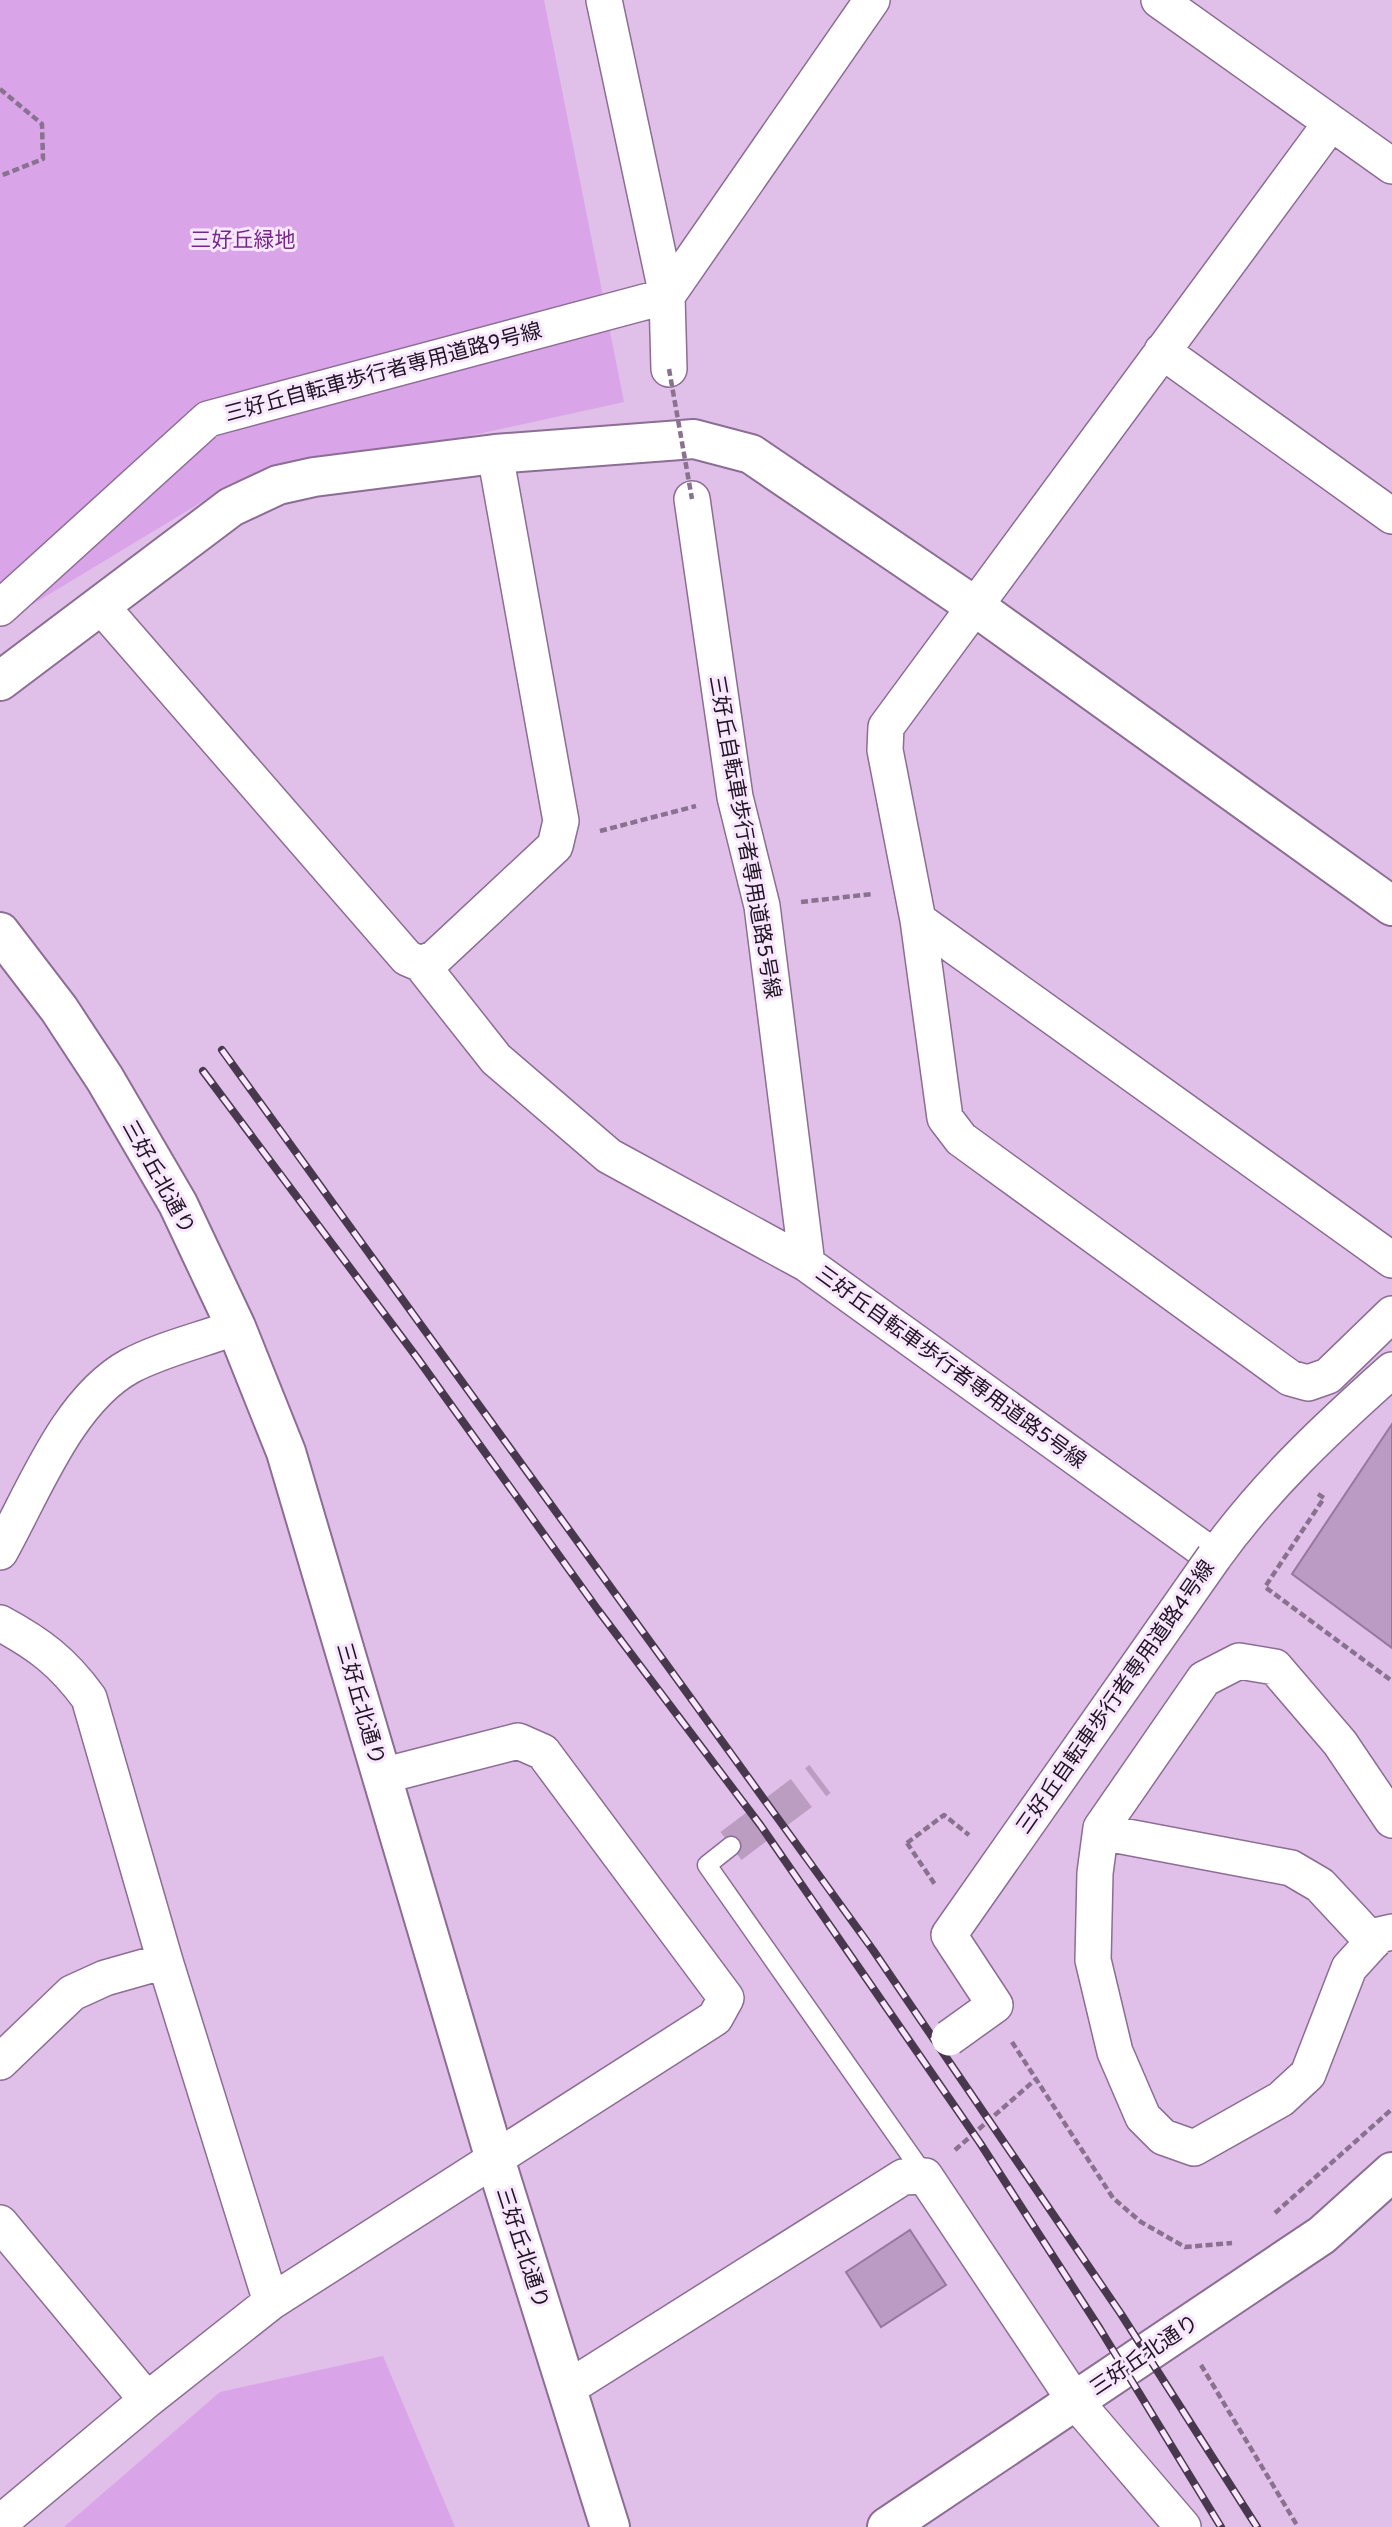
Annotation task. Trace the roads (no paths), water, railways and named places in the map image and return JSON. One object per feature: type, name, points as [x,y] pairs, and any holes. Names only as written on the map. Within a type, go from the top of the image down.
[{"type":"street","points":[[604,0],[667,296],[669,369]]},
{"type":"street","points":[[667,296],[872,0]]},
{"type":"street","points":[[1159,0],[1392,166]]},
{"type":"street","points":[[1331,123],[973,605],[886,727],[885,750],[915,905],[945,1118],[961,1139],[1290,1378],[1308,1383],[1328,1376],[1392,1314]]},
{"type":"street","name":"三好丘自転車歩行者専用道路9号線","points":[[0,608],[208,419],[667,296]]},
{"type":"street","points":[[1162,351],[1392,516]]},
{"type":"street","points":[[0,681],[231,507],[278,485],[314,477],[495,454],[694,439],[751,454],[973,605],[1392,906]]},
{"type":"street","points":[[421,964],[435,958],[555,846],[559,839],[561,821],[495,454]]},
{"type":"street","name":"三好丘自転車歩行者専用道路5号線","points":[[691,499],[734,797],[762,906],[807,1264],[1214,1557]]},
{"type":"street","points":[[101,606],[407,958],[421,964],[496,1059],[609,1156],[807,1264]]},
{"type":"street","points":[[915,905],[1392,1260]]},
{"type":"street","name":"三好丘北通り","points":[[0,932],[59,1009],[105,1079],[178,1204],[236,1327],[286,1452],[495,2159],[610,2527]]},
{"type":"street","points":[[0,1552],[78,1409],[102,1386],[131,1366],[236,1327]]},
{"type":"street","name":"三好丘自転車歩行者専用道路4号線","points":[[949,2038],[995,2005],[949,1935],[958,1920],[1237,1526],[1314,1439],[1392,1370]]},
{"type":"street","points":[[0,1623],[34,1642],[68,1669],[89,1698],[165,1961],[271,2302]]},
{"type":"street","points":[[1101,1832],[1291,1868],[1320,1885],[1383,1937],[1349,1968],[1308,2074],[1281,2099],[1194,2148],[1163,2137],[1143,2117],[1115,2052],[1093,1959],[1095,1873],[1101,1832],[1204,1679],[1239,1661],[1275,1667],[1340,1743],[1392,1820]]},
{"type":"street","points":[[0,2523],[147,2400],[271,2302],[715,2018],[726,1998],[543,1752],[519,1741],[382,1776]]},
{"type":"street","points":[[0,2062],[72,1993],[105,1978],[165,1961]]},
{"type":"street","name":"三好丘北通り","points":[[887,2527],[1322,2235],[1392,2172]]},
{"type":"street","points":[[568,2388],[903,2177],[925,2176],[1075,2401],[1183,2527]]},
{"type":"street","points":[[0,2223],[147,2400]]},
{"type":"lane","points":[[731,1846],[706,1865],[925,2176]]},
{"type":"tunnel","points":[[731,1846],[820,1779]]},
{"type":"railway","points":[[222,1050],[873,1950],[1121,2314],[1257,2527]]},
{"type":"railway","points":[[203,1071],[418,1359],[598,1610],[761,1826],[980,2143],[1100,2329],[1221,2527]]},
{"type":"park label","name":"三好丘緑地","points":[[243,240]]}]
